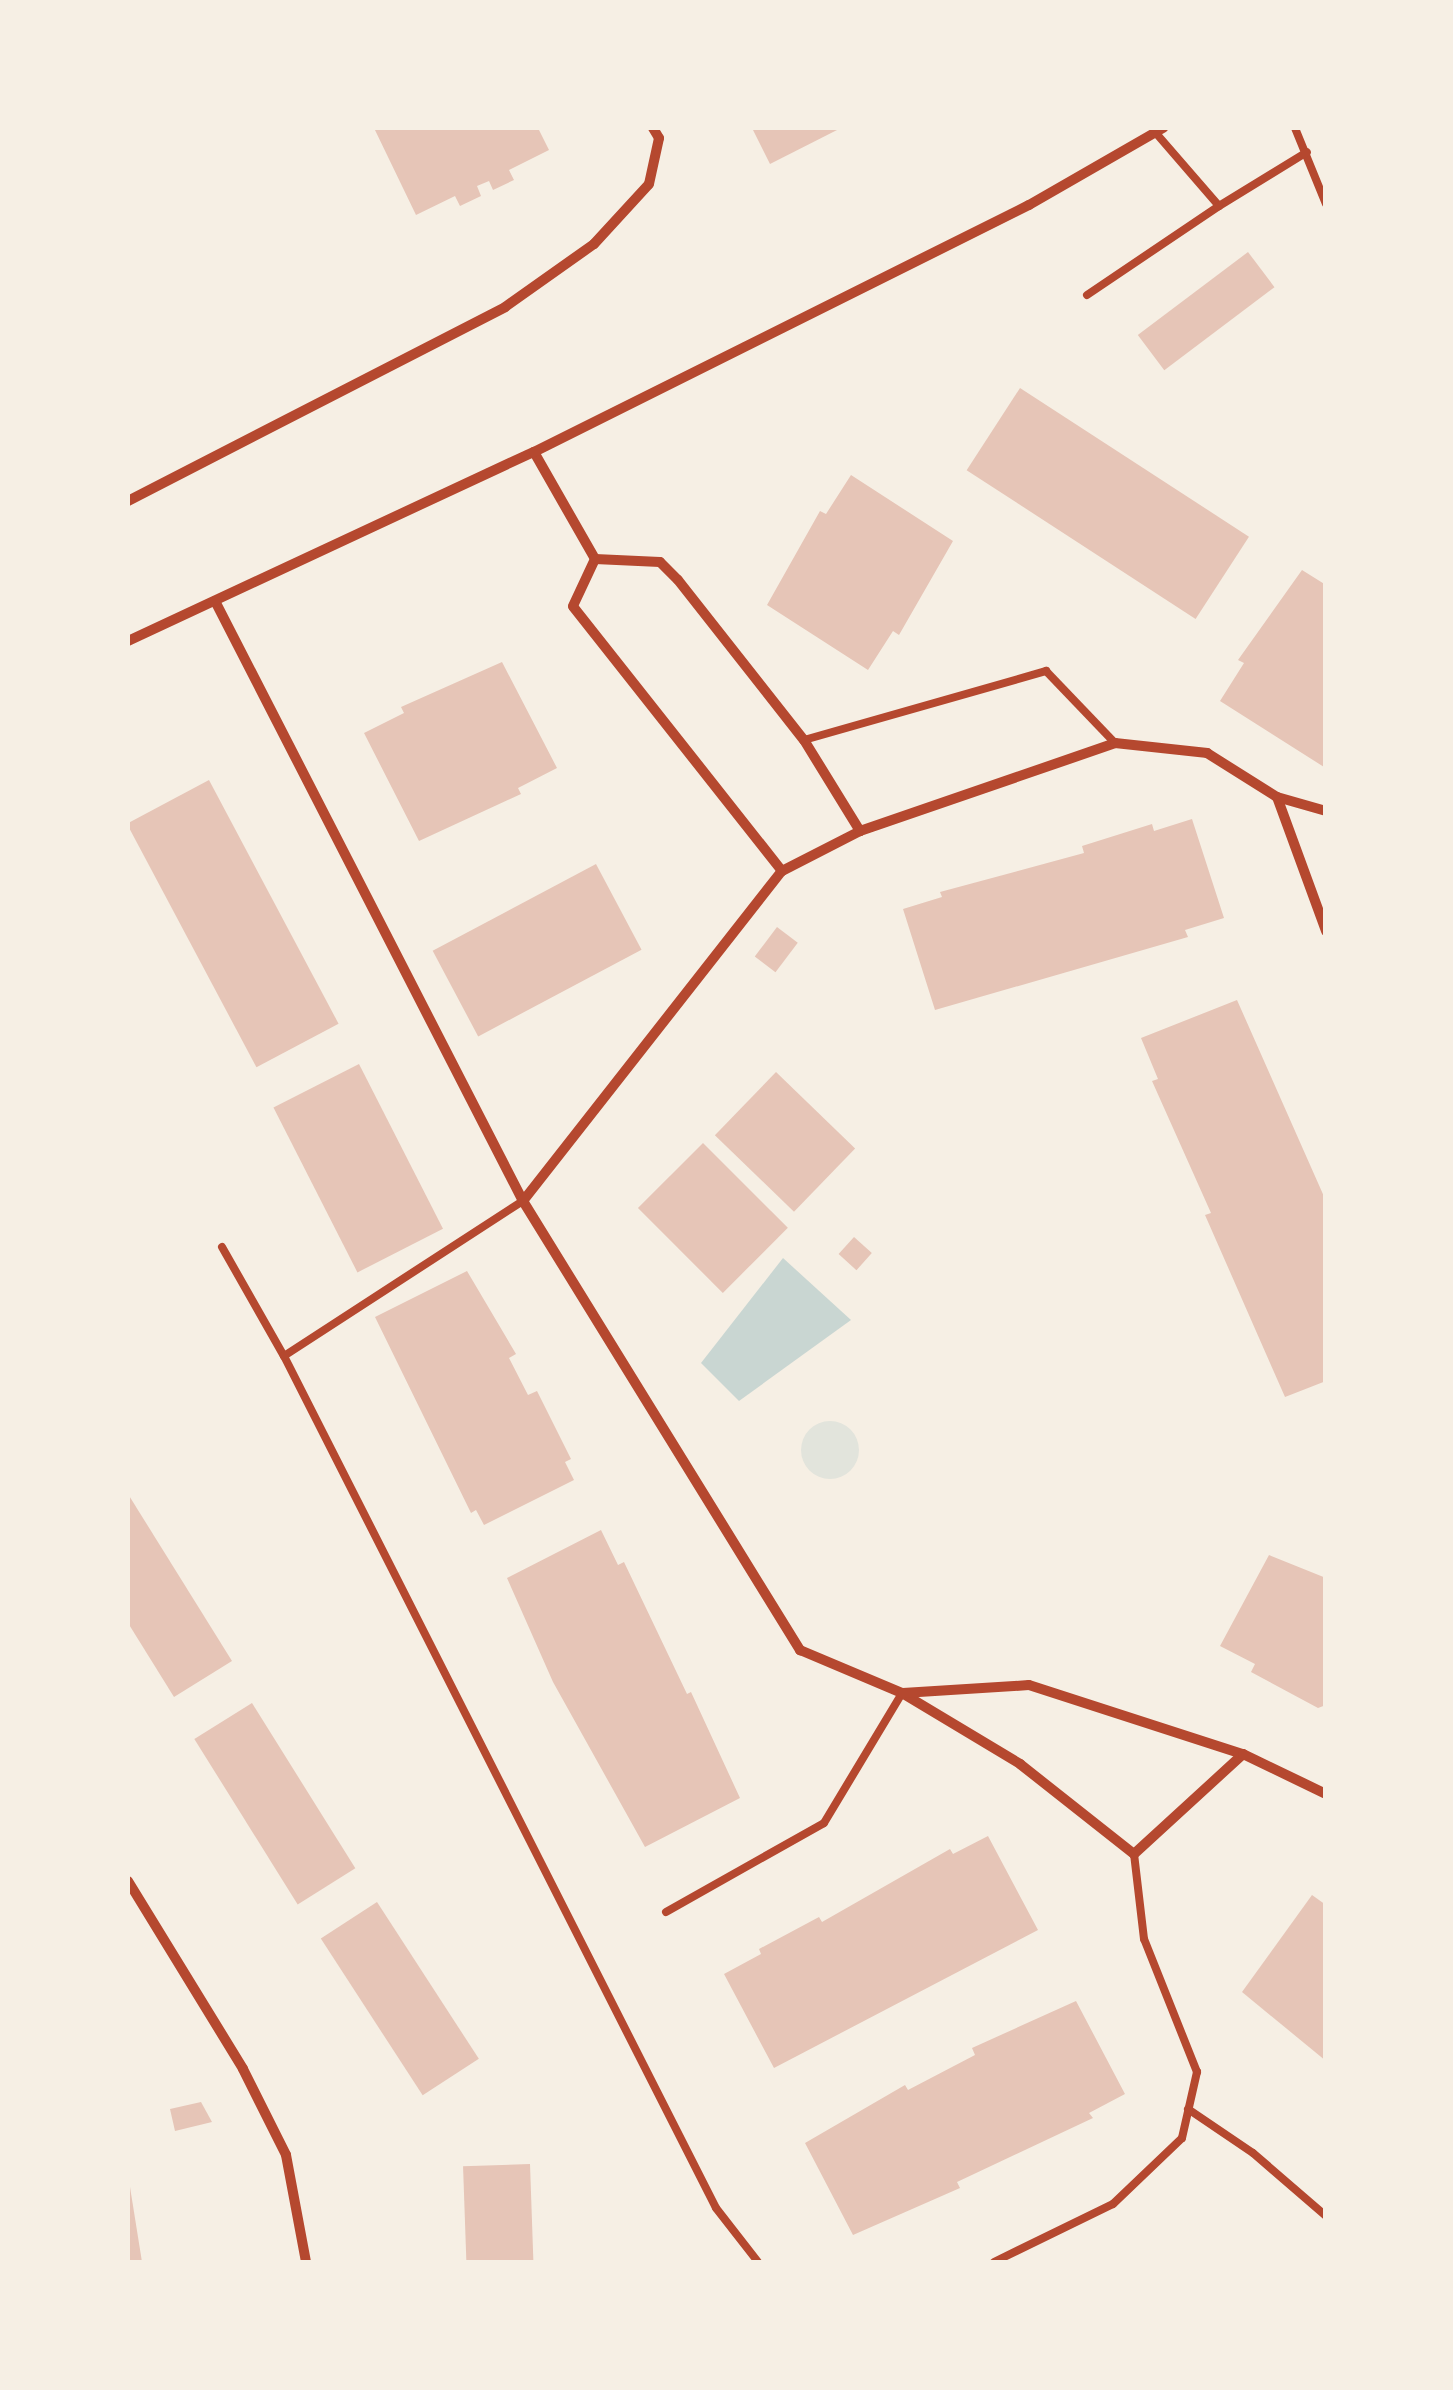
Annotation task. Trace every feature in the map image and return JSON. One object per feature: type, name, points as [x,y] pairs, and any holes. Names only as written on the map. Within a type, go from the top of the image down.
[{"type":"street","points":[[128,501],[505,308],[594,244],[649,184],[659,138],[653,128]]},
{"type":"street","points":[[128,641],[534,452],[1029,205],[1159,130]]},
{"type":"street","points":[[534,452],[595,559]]},
{"type":"street","points":[[595,559],[660,562],[678,580],[804,740],[860,830]]},
{"type":"street","points":[[595,559],[573,606],[782,871]]},
{"type":"street","points":[[215,602],[523,1201],[800,1650],[902,1693],[1020,1764],[1134,1854],[1243,1754]]},
{"type":"street","points":[[523,1201],[782,871],[860,830],[1115,743],[1208,753],[1277,797],[1326,811]]},
{"type":"street","points":[[1277,797],[1326,931]]},
{"type":"street","points":[[902,1693],[1029,1685],[1243,1754],[1326,1794]]},
{"type":"street","points":[[128,1881],[243,2069],[286,2156],[306,2262]]},
{"type":"lane","points":[[1296,128],[1326,204]]},
{"type":"lane","points":[[1159,130],[1219,206]]},
{"type":"lane","points":[[1087,296],[1219,206],[1307,152]]},
{"type":"lane","points":[[804,740],[1046,671],[1115,743]]},
{"type":"lane","points":[[284,1356],[523,1201]]},
{"type":"lane","points":[[222,1247],[284,1356],[716,2208],[758,2262]]},
{"type":"lane","points":[[666,1912],[824,1823],[902,1693]]},
{"type":"lane","points":[[994,2262],[1113,2204],[1182,2138],[1196,2072],[1144,1939],[1134,1854]]},
{"type":"lane","points":[[1188,2110],[1326,2216]]},
{"type":"shaded area","points":[[783,1258],[851,1320],[739,1401],[701,1363]]},
{"type":"shaded area","points":[[830,1421],[851,1429],[859,1450],[851,1471],[830,1479],[809,1471],[801,1450],[809,1429]]},
{"type":"building","points":[[374,128],[538,128],[549,150],[509,170],[514,180],[493,190],[489,181],[477,186],[481,196],[460,206],[455,196],[416,215]]},
{"type":"building","points":[[752,128],[841,128],[770,164]]},
{"type":"building","points":[[1248,252],[1274,287],[1164,370],[1138,335]]},
{"type":"building","points":[[1020,388],[1249,537],[1196,619],[967,470]]},
{"type":"building","points":[[851,475],[953,541],[899,635],[893,631],[868,670],[767,605],[820,511],[826,514]]},
{"type":"building","points":[[1302,570],[1326,585],[1324,767],[1220,701],[1244,663],[1238,660]]},
{"type":"building","points":[[502,662],[557,768],[518,788],[521,794],[419,841],[364,733],[404,713],[401,707]]},
{"type":"building","points":[[209,780],[339,1024],[256,1067],[128,826]]},
{"type":"building","points":[[1192,819],[1224,918],[1185,930],[1188,937],[935,1010],[903,909],[942,897],[940,892],[1084,853],[1082,846],[1152,824],[1154,831]]},
{"type":"building","points":[[596,864],[642,950],[478,1036],[433,951]]},
{"type":"building","points":[[777,927],[798,943],[775,972],[755,957]]},
{"type":"building","points":[[1237,1000],[1326,1201],[1326,1381],[1285,1397],[1205,1215],[1211,1213],[1152,1081],[1158,1079],[1141,1038]]},
{"type":"building","points":[[359,1064],[443,1229],[357,1272],[273,1108]]},
{"type":"building","points":[[776,1072],[855,1148],[794,1212],[715,1135]]},
{"type":"building","points":[[703,1143],[788,1228],[723,1293],[638,1208]]},
{"type":"building","points":[[854,1237],[872,1253],[856,1270],[839,1254]]},
{"type":"building","points":[[467,1271],[516,1354],[509,1358],[528,1395],[537,1391],[571,1459],[565,1462],[574,1480],[484,1525],[476,1510],[471,1513],[375,1317]]},
{"type":"building","points":[[128,1494],[232,1661],[174,1697],[128,1623]]},
{"type":"building","points":[[601,1530],[618,1565],[624,1562],[740,1798],[645,1847],[553,1682],[507,1578]]},
{"type":"building","points":[[1269,1555],[1326,1578],[1326,1705],[1318,1708],[1251,1672],[1255,1664],[1220,1646]]},
{"type":"building","points":[[252,1703],[355,1868],[298,1904],[194,1739]]},
{"type":"building","points":[[988,1836],[1038,1930],[774,2068],[724,1974],[761,1954],[759,1949],[819,1917],[822,1922],[950,1849],[953,1854]]},
{"type":"building","points":[[1312,1895],[1326,1905],[1326,2061],[1242,1992]]},
{"type":"building","points":[[377,1902],[479,2059],[423,2095],[321,1938]]},
{"type":"building","points":[[1076,2001],[1125,2094],[1089,2113],[1093,2118],[957,2182],[960,2188],[853,2235],[805,2143],[905,2085],[908,2090],[975,2055],[972,2048]]},
{"type":"building","points":[[201,2102],[212,2122],[175,2131],[170,2109]]},
{"type":"building","points":[[530,2164],[533,2262],[466,2262],[463,2166]]},
{"type":"building","points":[[130,2187],[142,2262],[128,2262]]}]
